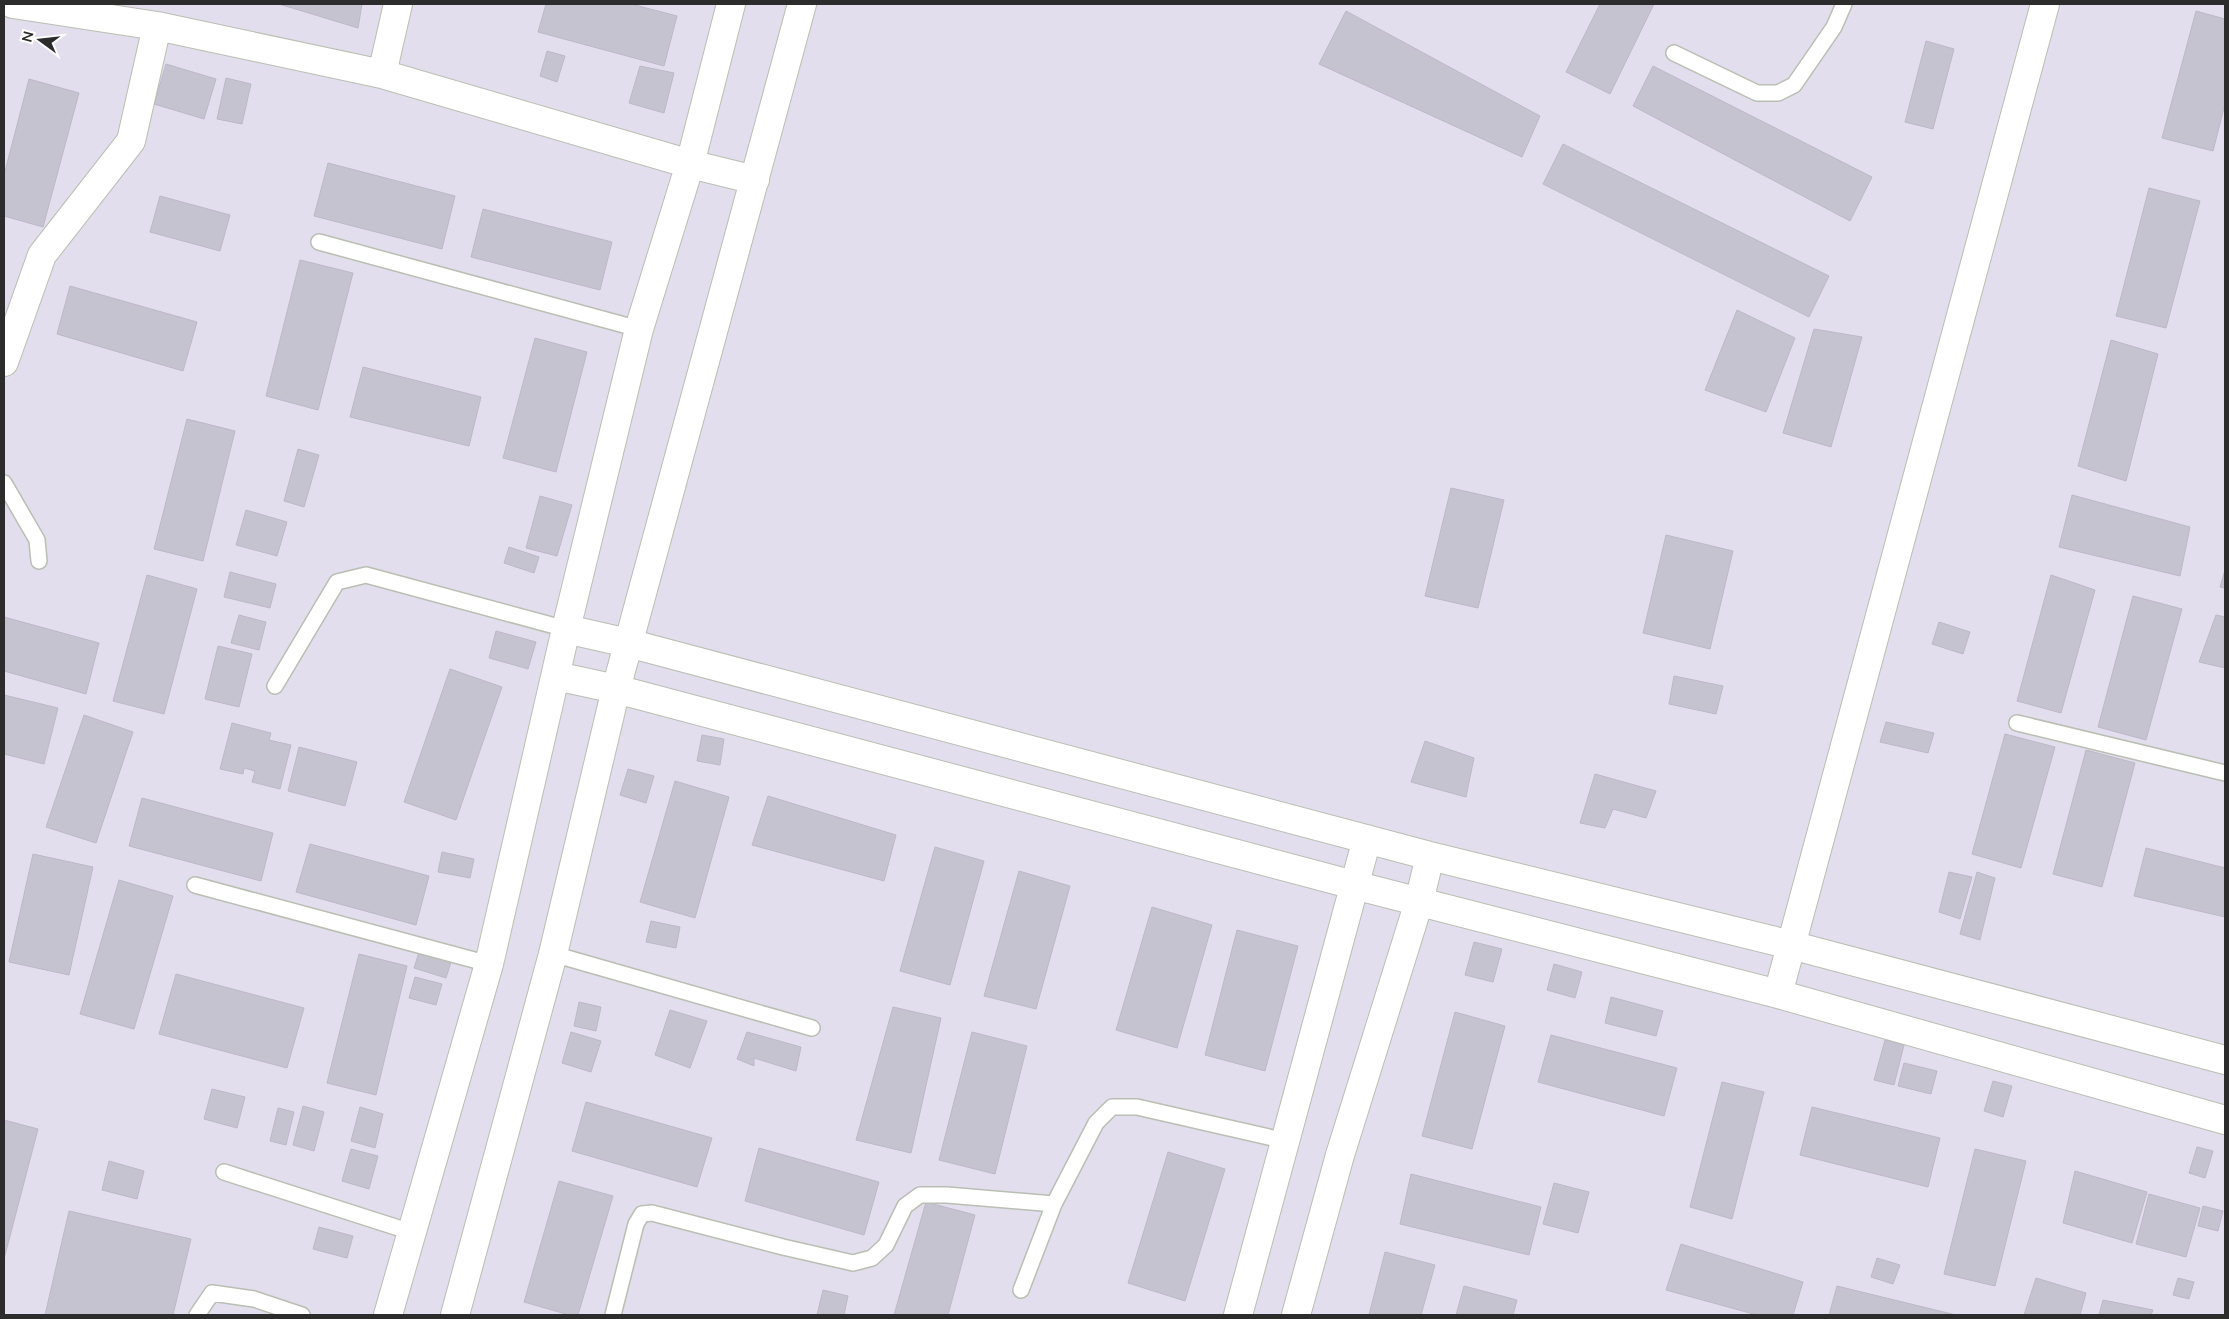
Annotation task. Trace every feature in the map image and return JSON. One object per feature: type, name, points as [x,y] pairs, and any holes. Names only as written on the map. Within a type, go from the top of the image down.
[{"type":"street","points":[[14,4],[157,26],[382,74],[690,164],[755,180]]},
{"type":"street","points":[[382,74],[398,4]]},
{"type":"street","points":[[388,1315],[489,964],[566,629],[639,329],[690,164],[731,4]]},
{"type":"street","points":[[455,1315],[553,954],[628,643],[802,4]]},
{"type":"street","points":[[1778,994],[2046,4]]},
{"type":"street","points":[[4,362],[42,255],[131,141],[157,26]]},
{"type":"street","points":[[566,629],[628,643],[1430,856],[1791,945],[2225,1060]]},
{"type":"street","points":[[556,676],[616,689],[1354,885],[1778,994],[2225,1120]]},
{"type":"street","points":[[1238,1315],[1367,839]]},
{"type":"street","points":[[1296,1315],[1340,1155],[1419,902],[1430,856]]},
{"type":"lane","points":[[1674,53],[1757,93],[1778,93],[1794,85],[1834,27],[1844,4]]},
{"type":"lane","points":[[319,242],[639,329]]},
{"type":"lane","points":[[4,483],[37,540],[39,561]]},
{"type":"lane","points":[[275,686],[337,582],[366,575],[566,629]]},
{"type":"lane","points":[[2017,723],[2225,773]]},
{"type":"lane","points":[[195,885],[489,964]]},
{"type":"lane","points":[[553,954],[812,1028]]},
{"type":"lane","points":[[1021,1290],[1054,1204],[1096,1123],[1112,1106],[1136,1107],[1286,1141]]},
{"type":"lane","points":[[224,1172],[411,1232]]},
{"type":"lane","points":[[613,1315],[636,1224],[642,1214],[652,1213],[853,1263],[872,1258],[886,1245],[906,1206],[920,1195],[947,1195],[1054,1204]]},
{"type":"lane","points":[[197,1315],[212,1293],[254,1300],[302,1315]]},
{"type":"building","points":[[279,4],[362,4],[358,28]]},
{"type":"building","points":[[546,4],[631,4],[677,16],[664,66],[538,32]]},
{"type":"building","points":[[1600,4],[1654,4],[1610,94],[1566,72]]},
{"type":"building","points":[[1346,11],[1540,116],[1522,157],[1319,64]]},
{"type":"building","points":[[2196,11],[2225,19],[2225,104],[2213,151],[2162,138]]},
{"type":"building","points":[[1926,41],[1954,49],[1933,129],[1905,122]]},
{"type":"building","points":[[547,51],[565,56],[557,82],[540,76]]},
{"type":"building","points":[[166,64],[216,79],[204,119],[154,104]]},
{"type":"building","points":[[640,66],[674,73],[664,113],[629,103]]},
{"type":"building","points":[[1653,66],[1872,177],[1850,221],[1633,106]]},
{"type":"building","points":[[226,78],[251,84],[242,124],[217,119]]},
{"type":"building","points":[[29,79],[79,93],[43,227],[4,216],[4,175]]},
{"type":"building","points":[[1563,144],[1829,276],[1809,317],[1543,184]]},
{"type":"building","points":[[328,163],[455,196],[442,249],[314,216]]},
{"type":"building","points":[[2149,188],[2200,201],[2166,328],[2116,316]]},
{"type":"building","points":[[160,196],[230,215],[220,251],[150,232]]},
{"type":"building","points":[[483,209],[612,242],[600,290],[471,257]]},
{"type":"building","points":[[300,260],[353,273],[318,410],[266,396]]},
{"type":"building","points":[[70,286],[197,322],[183,371],[57,334]]},
{"type":"building","points":[[1737,310],[1795,338],[1766,412],[1705,390]]},
{"type":"building","points":[[1814,329],[1862,337],[1831,447],[1783,433]]},
{"type":"building","points":[[535,338],[587,352],[556,472],[503,458]]},
{"type":"building","points":[[2111,340],[2158,354],[2126,481],[2078,466]]},
{"type":"building","points":[[363,367],[481,397],[469,446],[350,417]]},
{"type":"building","points":[[187,419],[235,431],[203,561],[154,549]]},
{"type":"building","points":[[298,449],[319,455],[304,507],[284,501]]},
{"type":"building","points":[[1451,488],[1504,500],[1478,608],[1425,596]]},
{"type":"building","points":[[2072,495],[2190,527],[2180,576],[2059,547]]},
{"type":"building","points":[[540,496],[572,505],[557,556],[526,548]]},
{"type":"building","points":[[246,510],[287,522],[277,556],[236,545]]},
{"type":"building","points":[[1666,535],[1733,551],[1710,649],[1643,633]]},
{"type":"building","points":[[509,547],[539,557],[534,573],[504,563]]},
{"type":"building","points":[[2225,570],[2225,588],[2220,587]]},
{"type":"building","points":[[230,572],[276,584],[270,608],[224,597]]},
{"type":"building","points":[[147,575],[197,589],[164,714],[113,701]]},
{"type":"building","points":[[2051,575],[2095,590],[2061,713],[2017,701]]},
{"type":"building","points":[[2133,596],[2182,609],[2146,740],[2098,727]]},
{"type":"building","points":[[239,615],[266,622],[259,650],[231,643]]},
{"type":"building","points":[[2216,615],[2225,617],[2225,668],[2199,662]]},
{"type":"building","points":[[4,617],[99,643],[86,694],[4,671]]},
{"type":"building","points":[[1939,622],[1970,632],[1963,654],[1932,644]]},
{"type":"building","points":[[496,631],[536,642],[528,669],[489,658]]},
{"type":"building","points":[[218,646],[252,654],[239,707],[205,699]]},
{"type":"building","points":[[450,669],[502,687],[456,820],[404,802]]},
{"type":"building","points":[[1674,676],[1723,686],[1716,714],[1669,704]]},
{"type":"building","points":[[4,695],[58,708],[44,764],[4,754]]},
{"type":"building","points":[[84,715],[133,732],[96,843],[46,827]]},
{"type":"building","points":[[1886,722],[1934,733],[1928,753],[1880,742]]},
{"type":"building","points":[[232,723],[271,733],[269,740],[291,745],[280,789],[252,782],[255,771],[244,768],[243,774],[220,769]]},
{"type":"building","points":[[2005,734],[2055,747],[2021,868],[1972,854]]},
{"type":"building","points":[[702,735],[724,739],[720,765],[697,761]]},
{"type":"building","points":[[1425,741],[1474,758],[1466,797],[1411,782]]},
{"type":"building","points":[[299,747],[357,762],[345,806],[288,791]]},
{"type":"building","points":[[2086,750],[2135,763],[2102,887],[2053,874]]},
{"type":"building","points":[[628,769],[654,776],[646,803],[620,795]]},
{"type":"building","points":[[1595,774],[1656,791],[1646,818],[1613,809],[1605,828],[1580,823]]},
{"type":"building","points":[[675,781],[729,797],[695,918],[640,902]]},
{"type":"building","points":[[768,796],[896,835],[884,881],[752,845]]},
{"type":"building","points":[[142,798],[273,833],[261,881],[129,846]]},
{"type":"building","points":[[310,844],[429,876],[416,925],[296,892]]},
{"type":"building","points":[[935,847],[984,861],[950,985],[900,971]]},
{"type":"building","points":[[2146,848],[2225,868],[2225,917],[2134,896]]},
{"type":"building","points":[[442,852],[474,859],[470,878],[438,872]]},
{"type":"building","points":[[33,854],[93,867],[69,975],[9,962]]},
{"type":"building","points":[[1019,871],[1070,886],[1036,1009],[984,996]]},
{"type":"building","points":[[1949,872],[1972,877],[1960,919],[1939,912]]},
{"type":"building","points":[[1977,872],[1995,878],[1980,940],[1960,934]]},
{"type":"building","points":[[119,880],[173,896],[134,1029],[80,1014]]},
{"type":"building","points":[[1152,907],[1212,925],[1177,1048],[1116,1030]]},
{"type":"building","points":[[651,921],[680,927],[676,948],[646,942]]},
{"type":"building","points":[[1237,930],[1298,946],[1265,1071],[1205,1055]]},
{"type":"building","points":[[1474,942],[1502,949],[1493,982],[1465,975]]},
{"type":"building","points":[[420,949],[452,959],[446,978],[414,968]]},
{"type":"building","points":[[359,954],[407,966],[376,1095],[327,1083]]},
{"type":"building","points":[[1554,964],[1582,972],[1575,998],[1547,990]]},
{"type":"building","points":[[176,974],[304,1008],[287,1068],[159,1034]]},
{"type":"building","points":[[415,977],[442,984],[436,1005],[409,998]]},
{"type":"building","points":[[1611,997],[1663,1011],[1656,1036],[1605,1023]]},
{"type":"building","points":[[579,1002],[601,1007],[596,1031],[574,1026]]},
{"type":"building","points":[[893,1007],[941,1018],[911,1153],[856,1140]]},
{"type":"building","points":[[670,1010],[707,1021],[690,1068],[655,1055]]},
{"type":"building","points":[[1455,1012],[1505,1026],[1472,1149],[1422,1136]]},
{"type":"building","points":[[571,1032],[601,1041],[591,1072],[562,1063]]},
{"type":"building","points":[[747,1032],[801,1047],[796,1071],[754,1058],[754,1066],[737,1059]]},
{"type":"building","points":[[972,1032],[1027,1046],[995,1174],[939,1160]]},
{"type":"building","points":[[1551,1035],[1677,1068],[1664,1116],[1538,1082]]},
{"type":"building","points":[[1885,1040],[1904,1045],[1894,1085],[1874,1080]]},
{"type":"building","points":[[1904,1063],[1937,1071],[1931,1094],[1898,1086]]},
{"type":"building","points":[[1993,1081],[2012,1086],[2003,1117],[1984,1111]]},
{"type":"building","points":[[1722,1082],[1764,1092],[1732,1219],[1690,1207]]},
{"type":"building","points":[[212,1089],[245,1097],[237,1128],[204,1119]]},
{"type":"building","points":[[586,1102],[712,1138],[697,1187],[572,1151]]},
{"type":"building","points":[[303,1106],[324,1112],[314,1151],[293,1145]]},
{"type":"building","points":[[360,1107],[383,1114],[375,1148],[351,1141]]},
{"type":"building","points":[[1812,1107],[1940,1138],[1928,1187],[1800,1155]]},
{"type":"building","points":[[278,1108],[294,1112],[286,1145],[270,1141]]},
{"type":"building","points":[[4,1120],[38,1129],[4,1259]]},
{"type":"building","points":[[2197,1147],[2213,1151],[2205,1178],[2189,1173]]},
{"type":"building","points":[[759,1148],[879,1182],[864,1235],[745,1201]]},
{"type":"building","points":[[351,1149],[378,1156],[369,1189],[342,1181]]},
{"type":"building","points":[[1975,1149],[2026,1161],[1995,1286],[1944,1274]]},
{"type":"building","points":[[1168,1152],[1225,1169],[1185,1301],[1128,1283]]},
{"type":"building","points":[[109,1161],[144,1171],[137,1199],[102,1190]]},
{"type":"building","points":[[2075,1171],[2147,1192],[2132,1243],[2063,1223]]},
{"type":"building","points":[[1411,1174],[1541,1207],[1529,1255],[1400,1224]]},
{"type":"building","points":[[559,1181],[613,1196],[578,1315],[569,1315],[524,1302]]},
{"type":"building","points":[[1554,1183],[1589,1192],[1578,1233],[1543,1224]]},
{"type":"building","points":[[2149,1194],[2200,1208],[2186,1257],[2136,1244]]},
{"type":"building","points":[[926,1202],[975,1215],[948,1315],[894,1315]]},
{"type":"building","points":[[2203,1206],[2223,1211],[2218,1231],[2198,1226]]},
{"type":"building","points":[[69,1211],[191,1239],[173,1315],[45,1315]]},
{"type":"building","points":[[319,1227],[353,1236],[347,1258],[313,1249]]},
{"type":"building","points":[[1681,1244],[1803,1282],[1793,1315],[1757,1315],[1666,1290]]},
{"type":"building","points":[[1385,1252],[1435,1265],[1421,1315],[1369,1315]]},
{"type":"building","points":[[1877,1258],[1900,1265],[1893,1284],[1871,1277]]},
{"type":"building","points":[[2036,1278],[2086,1293],[2080,1315],[2024,1315]]},
{"type":"building","points":[[2178,1278],[2194,1282],[2189,1299],[2173,1295]]},
{"type":"building","points":[[1464,1286],[1517,1300],[1513,1315],[1456,1315]]},
{"type":"building","points":[[1837,1286],[1956,1315],[1829,1315]]},
{"type":"building","points":[[823,1290],[848,1296],[844,1315],[817,1315]]},
{"type":"building","points":[[2103,1300],[2153,1310],[2151,1315],[2099,1315]]}]
